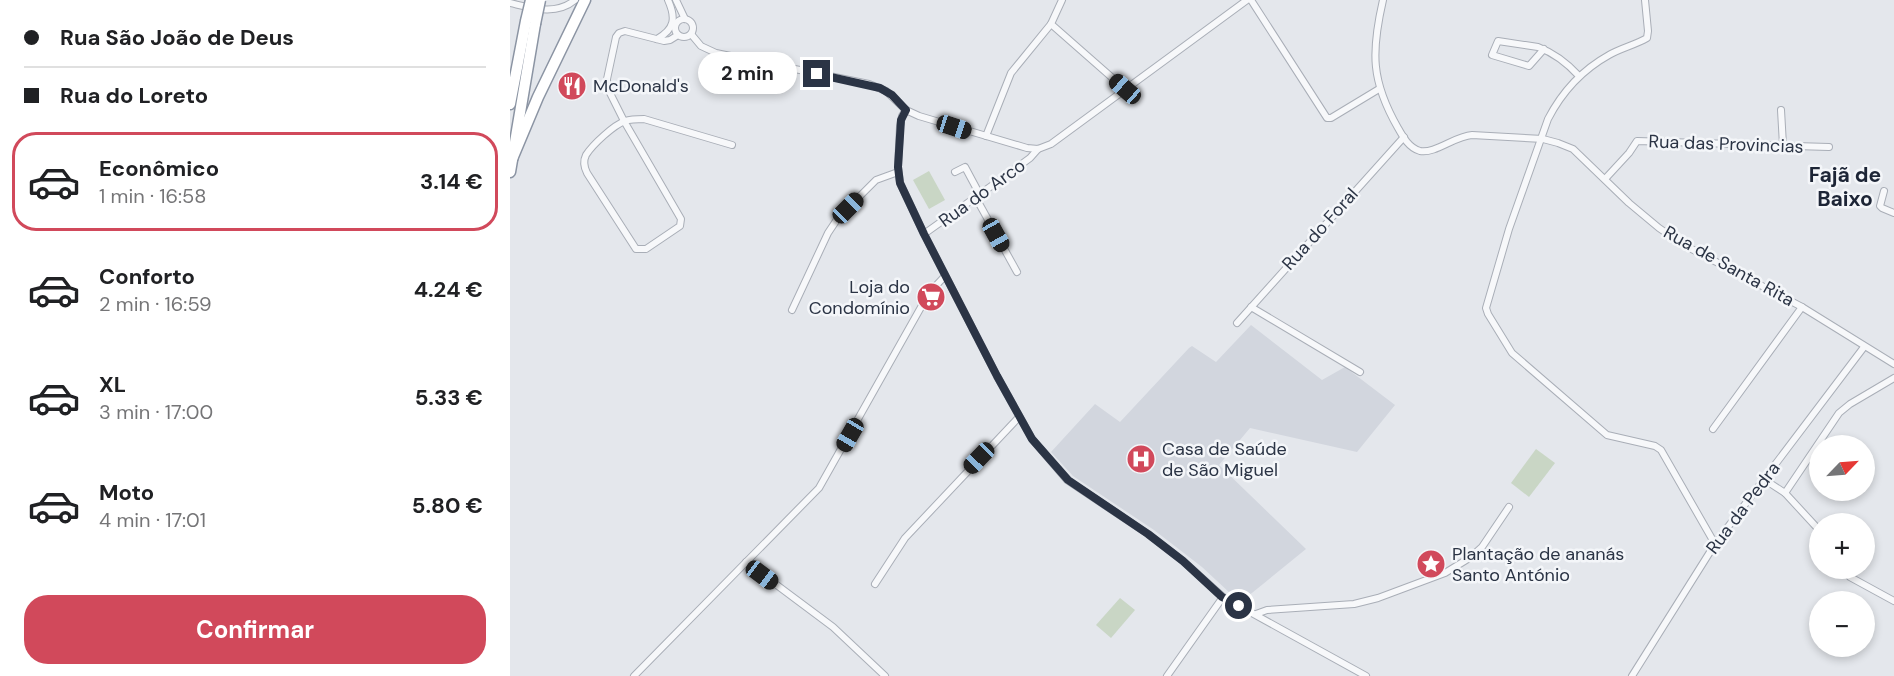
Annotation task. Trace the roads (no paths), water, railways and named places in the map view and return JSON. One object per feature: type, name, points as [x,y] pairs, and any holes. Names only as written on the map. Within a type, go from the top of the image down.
[{"type":"highway","points":[[525,0],[531,22]]},
{"type":"highway","points":[[510,172],[531,22],[531,0]]},
{"type":"highway","points":[[510,104],[531,22],[540,0]]},
{"type":"highway","points":[[512,159],[538,97],[585,0]]},
{"type":"street","points":[[510,3],[554,10],[564,8],[575,0]]},
{"type":"street","points":[[668,0],[674,13],[692,25],[691,34],[701,46],[716,53],[869,84],[892,95],[906,110],[986,136],[1038,149]]},
{"type":"street","points":[[676,0],[682,20]]},
{"type":"street","points":[[986,136],[1011,73],[1052,24],[1062,0]]},
{"type":"street","points":[[1250,0],[1327,118],[1331,118],[1379,89]]},
{"type":"street","name":"Rua do Arco","points":[[924,234],[1030,158],[1038,149],[1051,144],[1250,0]]},
{"type":"street","points":[[1383,0],[1374,47],[1379,89],[1404,137]]},
{"type":"street","points":[[1644,0],[1647,38],[1608,56],[1579,76],[1555,106],[1548,119],[1486,304],[1487,311],[1512,353],[1607,435],[1655,446],[1661,450],[1715,544]]},
{"type":"street","points":[[657,40],[668,31],[674,13]]},
{"type":"street","points":[[678,35],[675,28],[682,20]]},
{"type":"street","points":[[1052,24],[1125,89]]},
{"type":"street","points":[[691,34],[686,37],[678,35],[670,40],[657,40],[625,31],[619,33],[616,37],[607,79],[607,87],[624,121],[682,221],[678,228],[642,250],[633,246],[584,166],[586,155],[611,130],[624,121],[644,119],[732,145]]},
{"type":"street","points":[[1544,49],[1529,66],[1492,55],[1498,41],[1544,49],[1579,76]]},
{"type":"street","points":[[906,110],[901,120],[898,172],[904,194],[1018,417],[1032,439],[1068,480],[1174,554],[1222,597],[1366,676]]},
{"type":"street","points":[[1781,110],[1783,146]]},
{"type":"street","name":"Rua de Santa Rita","points":[[1404,137],[1412,147],[1423,151],[1430,151],[1461,136],[1472,135],[1558,142],[1573,150],[1652,222],[1684,245],[1802,307],[1894,364]]},
{"type":"street","name":"Rua do Foral","points":[[1237,322],[1404,137]]},
{"type":"street","name":"Rua das Provincias","points":[[1605,178],[1637,141],[1829,147]]},
{"type":"street","points":[[955,172],[964,167],[1017,272]]},
{"type":"street","points":[[792,310],[828,233],[838,218],[876,180],[898,172]]},
{"type":"street","points":[[1884,191],[1880,206],[1894,213]]},
{"type":"street","points":[[634,676],[824,481],[929,293],[945,276]]},
{"type":"street","points":[[1713,429],[1802,307]]},
{"type":"street","points":[[1251,308],[1360,372]]},
{"type":"street","name":"Rua da Pedra","points":[[1632,676],[1715,544],[1864,347]]},
{"type":"street","points":[[1785,493],[1839,413],[1894,378]]},
{"type":"street","points":[[875,584],[905,538],[1018,417]]},
{"type":"street","points":[[1765,480],[1785,493],[1809,519]]},
{"type":"street","points":[[1256,614],[1267,610],[1354,604],[1378,598],[1444,573],[1471,557],[1482,547],[1509,507]]},
{"type":"street","points":[[746,562],[833,627],[885,676]]},
{"type":"street","points":[[1854,579],[1894,601]]},
{"type":"street","points":[[1167,676],[1222,597]]},
{"type":"place","name":"McDonald's","points":[[572,86]]},
{"type":"place","name":"Loja do Condomínio","points":[[931,297]]},
{"type":"place","name":"Casa de Saúde de São Miguel","points":[[1141,459]]},
{"type":"place","name":"Plantação de ananás Santo António","points":[[1431,564]]},
{"type":"district","name":"Fajã de Baixo","points":[[1845,187]]}]
